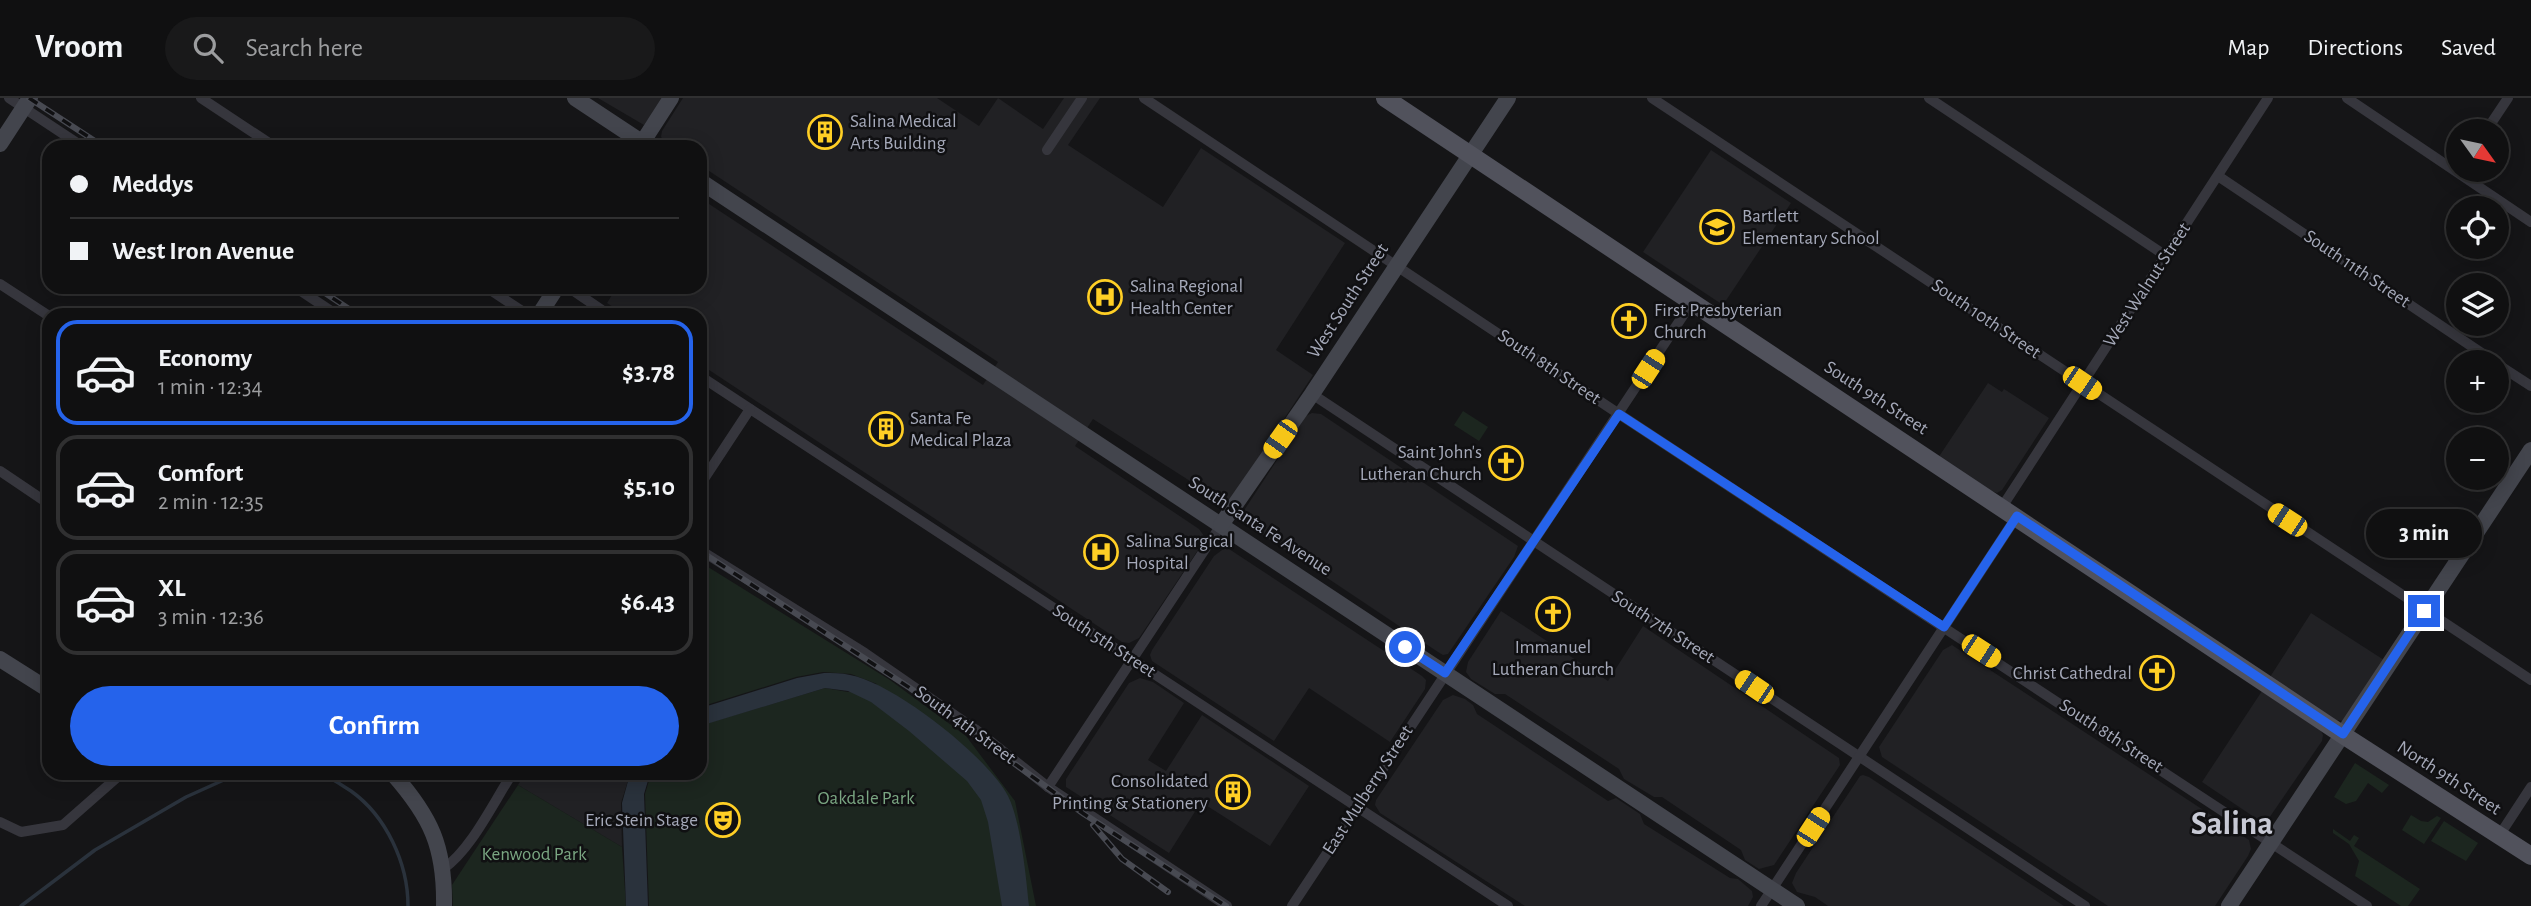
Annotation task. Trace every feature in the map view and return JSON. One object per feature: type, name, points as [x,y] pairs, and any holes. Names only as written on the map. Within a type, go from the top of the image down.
[{"type":"main road","points":[[575,98],[638,140]]},
{"type":"main road","points":[[648,140],[671,98]]},
{"type":"main road","name":"South 9th Street","points":[[1385,98],[2343,734]]},
{"type":"main road","name":"West South Street","points":[[1221,525],[1312,394],[1508,98]]},
{"type":"main road","points":[[0,144],[27,103]]},
{"type":"main road","name":"South Santa Fe Avenue","points":[[707,186],[1797,906]]},
{"type":"main road","points":[[2229,906],[2531,450]]},
{"type":"main road","points":[[0,659],[42,686]]},
{"type":"main road","name":"North 9th Street","points":[[2343,734],[2531,856]]},
{"type":"main road","points":[[398,780],[432,827],[443,869],[444,906]]},
{"type":"street","points":[[9,98],[27,103],[74,140]]},
{"type":"street","points":[[201,98],[264,140]]},
{"type":"street","points":[[1047,150],[1082,98]]},
{"type":"street","name":"South 8th Street","points":[[1144,98],[2367,906]]},
{"type":"street","name":"South 10th Street","points":[[1652,98],[2531,681]]},
{"type":"street","points":[[1929,98],[2166,256]]},
{"type":"street","name":"West Walnut Street","points":[[1761,906],[1944,627],[2082,383],[2268,98]]},
{"type":"street","points":[[2347,98],[2446,163]]},
{"type":"street","points":[[2494,119],[2508,98]]},
{"type":"street","name":"South 11th Street","points":[[2218,176],[2477,350]]},
{"type":"street","points":[[2474,182],[2531,222]]},
{"type":"street","points":[[0,284],[42,311]]},
{"type":"street","points":[[306,294],[326,308]]},
{"type":"street","points":[[496,294],[518,308]]},
{"type":"street","points":[[578,294],[600,308]]},
{"type":"street","name":"East Mulberry Street","points":[[1292,906],[1692,302]]},
{"type":"street","name":"South 11th Street","points":[[2509,372],[2531,386]]},
{"type":"street","name":"South 5th Street","points":[[707,381],[1508,906]]},
{"type":"street","name":"South 7th Street","points":[[1312,394],[2085,906]]},
{"type":"street","points":[[707,474],[750,409]]},
{"type":"street","points":[[0,471],[42,499]]},
{"type":"street","points":[[1048,788],[1221,525]]},
{"type":"street","name":"South 4th Street","points":[[707,554],[887,668],[975,729],[1048,788],[1227,906]]},
{"type":"street","points":[[0,822],[21,832],[63,825],[114,780]]},
{"type":"street","points":[[443,869],[453,862],[464,848],[508,780]]},
{"type":"street","points":[[2499,836],[2531,787]]},
{"type":"shaded area","points":[[598,98],[664,98],[644,125]]},
{"type":"shaded area","name":"Salina Regional Health Center","points":[[683,98],[937,98],[979,126],[998,98],[1043,129],[1064,98],[1100,98],[1068,145],[1163,207],[1201,148],[1345,243],[1276,350],[1313,375],[1230,501],[1226,504],[1093,419],[1075,446],[1199,529],[1204,536],[1204,541],[1139,638],[1129,643],[1122,642],[707,369],[707,308],[614,308],[607,303],[613,294],[707,294],[707,203],[983,385],[998,362],[707,170],[707,140],[663,140],[662,131]]},
{"type":"shaded area","name":"Bartlett Elementary School","points":[[1711,150],[1791,203],[1723,305],[1643,252]]},
{"type":"shaded area","points":[[1988,383],[2002,392],[2004,389],[2049,418],[2002,490],[1997,493],[1986,489],[1938,458]]},
{"type":"shaded area","points":[[1312,413],[1321,414],[1518,546],[1514,557],[1448,654],[1438,652],[1242,521],[1243,512],[1306,416]]},
{"type":"shaded area","points":[[1226,547],[1426,680],[1425,689],[1390,742],[1309,688],[1274,741],[1152,661],[1152,650],[1214,556]]},
{"type":"shaded area","points":[[1501,611],[1608,681],[1643,626],[1839,758],[1840,765],[1774,865],[1759,869],[1745,860],[1741,850],[1662,797],[1654,797],[1624,779],[1619,769],[1505,694],[1495,694],[1471,679],[1466,672],[1468,662]]},
{"type":"shaded area","points":[[2311,613],[2384,660],[2343,721],[2336,720],[2270,677]]},
{"type":"shaded area","points":[[1952,645],[2249,840],[2251,849],[2248,856],[2215,906],[2108,906],[1882,757],[1879,747],[1943,650]]},
{"type":"shaded area","points":[[840,673],[869,681],[938,724],[981,762],[997,780],[1013,807],[1029,906],[1002,906],[988,822],[981,800],[967,781],[871,702],[848,691],[825,688],[707,724],[707,706],[797,678]]},
{"type":"shaded area","points":[[1140,678],[1153,682],[1184,703],[1148,760],[1166,771],[1202,715],[1309,786],[1270,846],[1201,802],[1169,853],[1066,787],[1066,779],[1129,683]]},
{"type":"shaded area","points":[[2262,691],[2323,735],[2322,741],[2267,821],[2257,819],[2202,782]]},
{"type":"shaded area","points":[[1453,695],[1465,699],[1473,705],[1477,714],[1608,801],[1616,798],[1640,814],[1644,824],[1730,878],[1738,879],[1752,891],[1753,897],[1748,906],[1525,906],[1380,813],[1375,805],[1376,800],[1443,700]]},
{"type":"shaded area","points":[[1863,775],[2064,906],[1828,906],[1815,897],[1797,892],[1792,883],[1796,873]]},
{"type":"shaded area","points":[[521,780],[628,780],[621,803],[622,847],[518,785]]},
{"type":"shaded area","points":[[628,780],[648,780],[644,794],[648,906],[626,906],[622,803]]},
{"type":"green space","points":[[1463,411],[1488,427],[1479,441],[1454,425]]},
{"type":"green space","name":"Oakdale Park","points":[[707,566],[890,680],[966,736],[1015,801],[1036,906],[649,906],[645,794],[649,780],[707,780],[707,723],[825,688],[848,692],[877,684],[851,674],[823,672],[796,677],[707,705]]},
{"type":"green space","points":[[2355,763],[2389,785],[2382,793],[2368,783],[2356,801],[2346,804],[2334,797]]},
{"type":"green space","name":"Kenwood Park","points":[[518,785],[622,847],[626,906],[453,906],[452,885]]},
{"type":"green space","points":[[2411,815],[2428,822],[2437,816],[2441,818],[2424,844],[2402,830]]},
{"type":"green space","points":[[2444,821],[2478,843],[2466,861],[2431,841]]},
{"type":"green space","points":[[2333,829],[2350,841],[2354,835],[2359,838],[2354,846],[2420,889],[2408,906],[2401,906],[2355,876],[2359,861],[2349,844],[2333,833]]},
{"type":"waterway","points":[[21,906],[95,850],[186,797],[224,780]]},
{"type":"waterway","points":[[333,780],[351,791],[375,813],[393,842],[404,873],[408,906]]},
{"type":"railway","points":[[29,98],[93,140]]},
{"type":"railway","points":[[326,294],[348,308]]},
{"type":"railway","points":[[707,556],[910,688],[1084,814],[1226,906]]},
{"type":"railway","points":[[1093,825],[1122,859],[1168,892]]},
{"type":"place","name":"Salina Medical Arts Building","points":[[825,132]]},
{"type":"place","name":"Bartlett Elementary School","points":[[1717,227]]},
{"type":"place","name":"Salina Regional Health Center","points":[[1105,297]]},
{"type":"place","name":"First Presbyterian Church","points":[[1629,321]]},
{"type":"place","name":"Santa Fe Medical Plaza","points":[[886,429]]},
{"type":"place","name":"Saint John's Lutheran Church","points":[[1506,463]]},
{"type":"place","name":"Salina Surgical Hospital","points":[[1101,552]]},
{"type":"place","name":"Immanuel Lutheran Church","points":[[1553,614]]},
{"type":"place","name":"Christ Cathedral","points":[[2157,673]]},
{"type":"place","name":"Consolidated Printing & Stationery","points":[[1233,792]]},
{"type":"place","name":"Eric Stein Stage","points":[[723,820]]},
{"type":"district","name":"Salina","points":[[2232,824]]},
{"type":"route","points":[[1405,647],[1445,673],[1619,414],[1944,627],[2017,516],[2343,734],[2424,611]]}]
